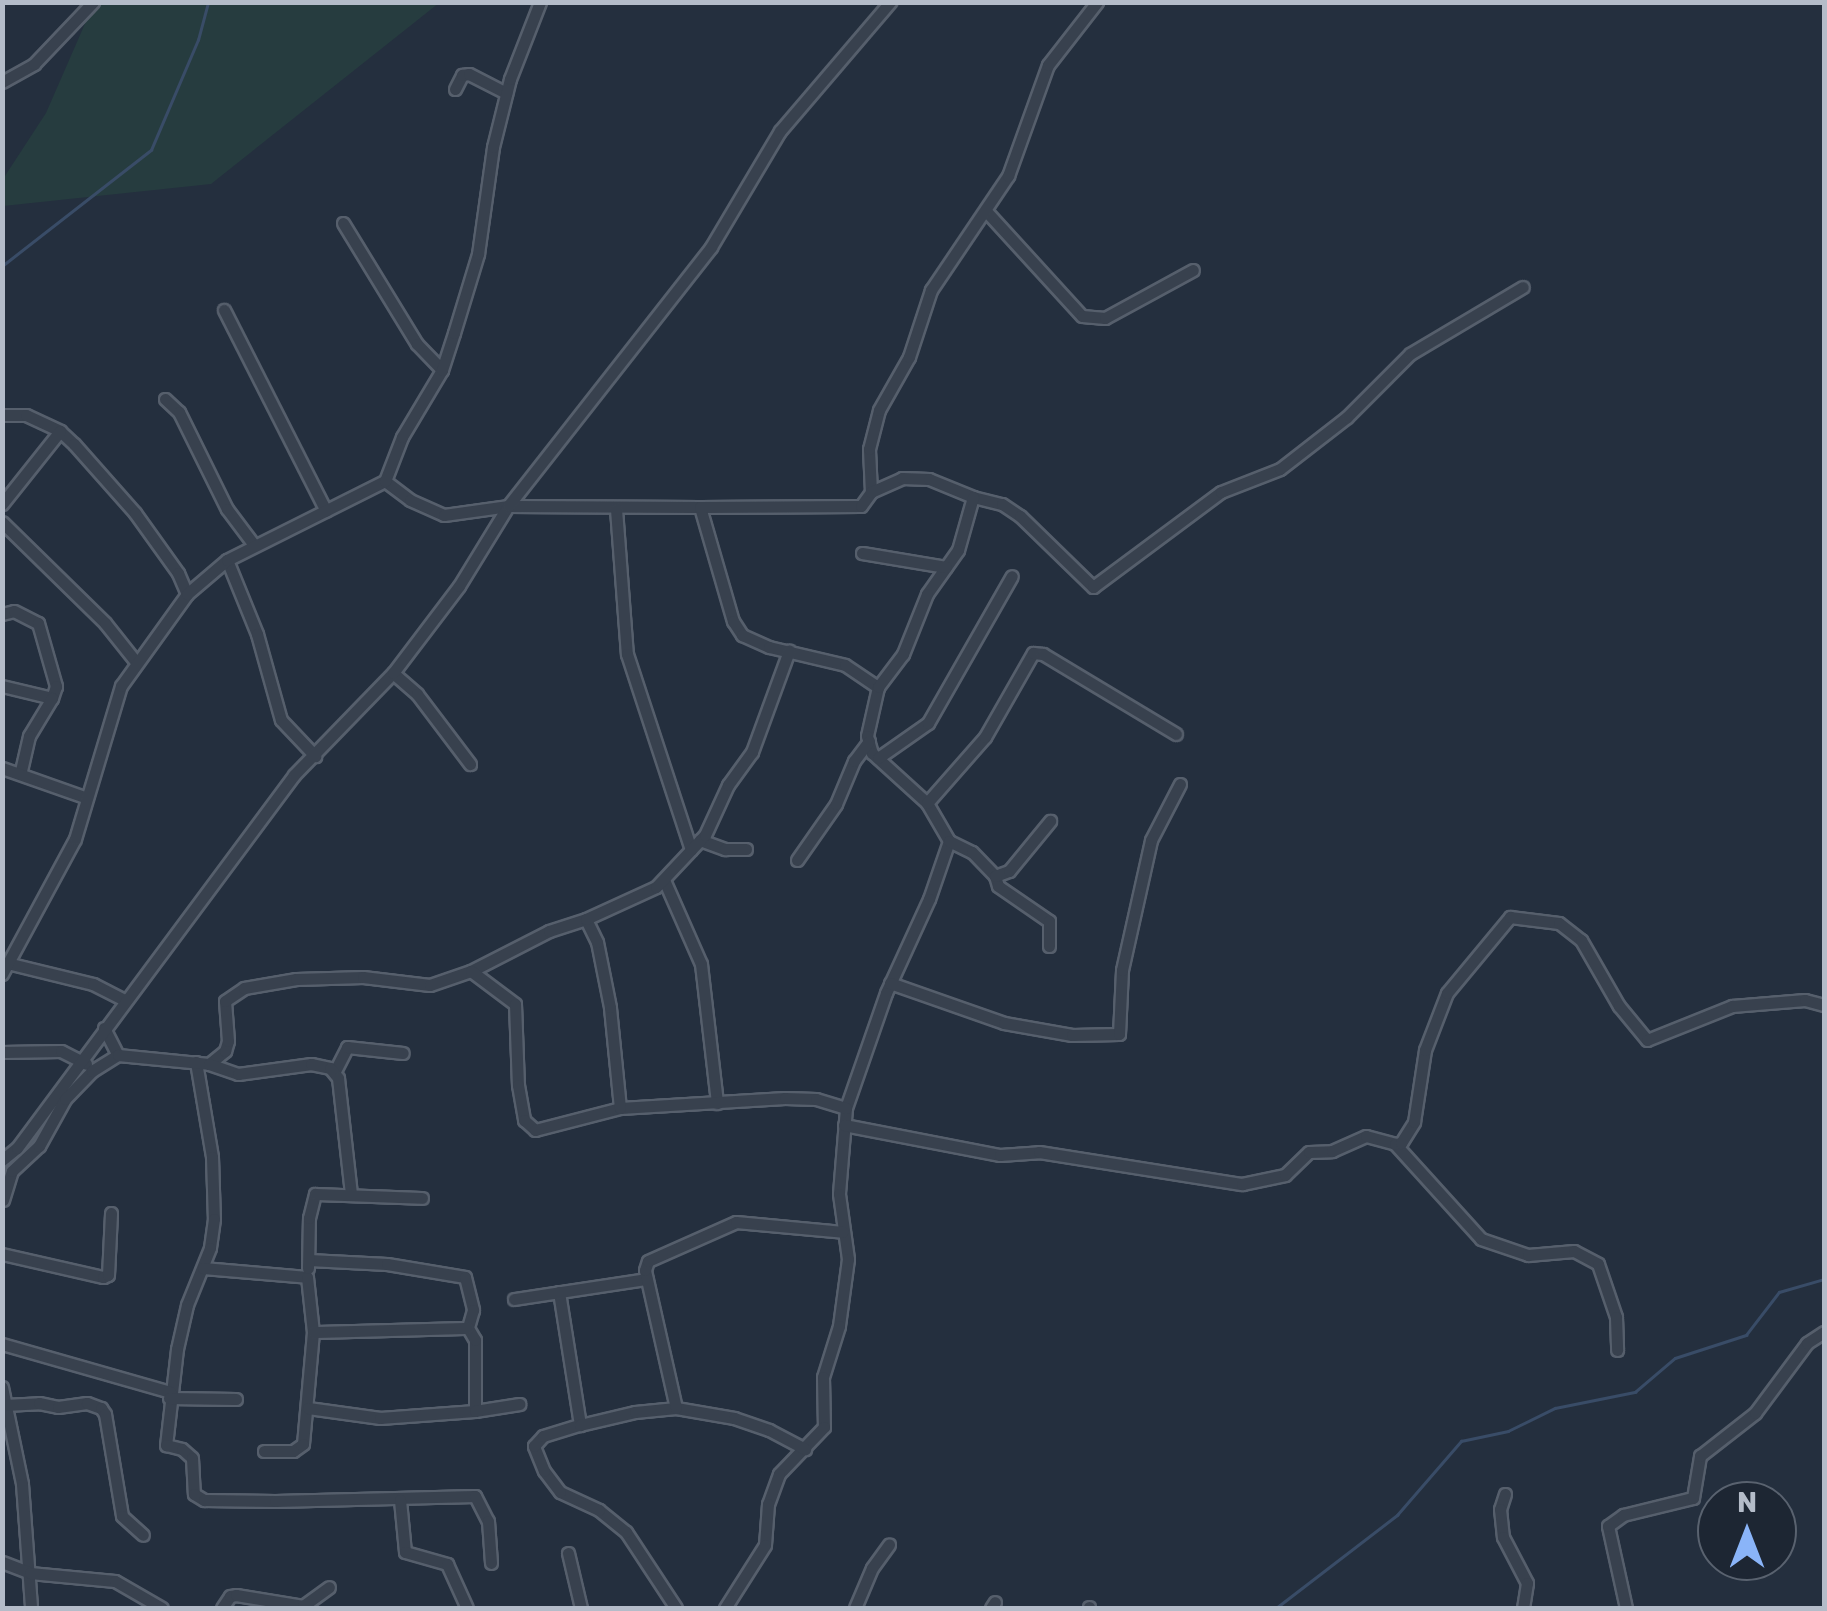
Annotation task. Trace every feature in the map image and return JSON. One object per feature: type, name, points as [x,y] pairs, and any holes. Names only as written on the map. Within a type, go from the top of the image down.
[{"type":"street","points":[[2,82],[34,64],[93,2]]},
{"type":"street","points":[[125,1000],[93,984],[6,959],[74,839],[111,711],[136,662],[187,594],[227,560],[385,481],[402,437],[442,370],[478,254],[506,93],[540,2]]},
{"type":"street","points":[[2,1160],[17,1148],[294,776],[393,673],[459,586],[508,506],[711,248],[780,131],[890,2]]},
{"type":"street","points":[[871,492],[869,449],[879,410],[909,357],[931,290],[1008,176],[1048,65],[1097,2]]},
{"type":"street","points":[[456,89],[462,74],[468,74],[506,93]]},
{"type":"street","points":[[986,211],[1082,316],[1105,318],[1194,270]]},
{"type":"street","points":[[344,223],[402,322],[442,370]]},
{"type":"street","points":[[385,481],[410,500],[444,515],[508,506],[616,509],[861,506],[871,492],[902,478],[929,479],[973,498],[1002,504],[1020,516],[1093,587],[1221,492],[1280,470],[1348,417],[1410,354],[1523,287]]},
{"type":"street","points":[[224,310],[326,511]]},
{"type":"street","points":[[165,399],[179,412],[227,509],[254,545]]},
{"type":"street","points":[[2,414],[26,415],[60,431],[135,513],[178,574],[187,594]]},
{"type":"street","points":[[2,504],[60,431]]},
{"type":"street","points":[[798,860],[836,804],[854,761],[868,741],[878,687],[903,654],[927,594],[958,550],[973,498]]},
{"type":"street","points":[[700,507],[708,545],[742,635],[845,664],[878,687]]},
{"type":"street","points":[[616,509],[628,654],[696,845]]},
{"type":"street","points":[[2,522],[105,623],[136,662]]},
{"type":"street","points":[[862,553],[946,566]]},
{"type":"street","points":[[227,560],[257,634],[282,720],[315,756]]},
{"type":"street","points":[[878,758],[928,723],[1012,576]]},
{"type":"street","points":[[2,614],[14,611],[38,623],[56,686],[29,736],[20,774]]},
{"type":"street","points":[[203,1063],[225,1051],[226,1001],[244,988],[364,977],[430,984],[470,971],[664,880],[717,815],[728,785],[752,752],[789,651]]},
{"type":"street","points":[[927,804],[985,737],[1034,654],[1043,654],[1176,734]]},
{"type":"street","points":[[393,673],[416,694],[470,764]]},
{"type":"street","points":[[2,686],[52,698]]},
{"type":"street","points":[[868,741],[878,758],[927,804],[949,841],[972,852],[995,876],[998,886],[1048,922],[1049,946]]},
{"type":"street","points":[[2,768],[87,798]]},
{"type":"street","points":[[890,983],[1004,1024],[1072,1035],[1118,1034],[1122,970],[1151,840],[1180,784]]},
{"type":"street","points":[[995,876],[1009,872],[1050,822]]},
{"type":"street","points":[[725,1608],[766,1545],[772,1489],[826,1419],[823,1378],[839,1326],[848,1259],[839,1194],[846,1108],[890,983],[929,899],[949,841]]},
{"type":"street","points":[[696,845],[746,849]]},
{"type":"street","points":[[664,880],[701,964],[718,1103]]},
{"type":"street","points":[[844,1124],[1000,1155],[1039,1152],[1242,1184],[1286,1175],[1310,1152],[1332,1151],[1366,1136],[1401,1143],[1414,1122],[1425,1050],[1448,993],[1510,918],[1560,923],[1582,940],[1619,1006],[1647,1040],[1732,1006],[1805,1000],[1824,1004]]},
{"type":"street","points":[[586,919],[597,942],[610,1007],[620,1108]]},
{"type":"street","points":[[470,971],[515,1004],[518,1085],[524,1120],[529,1126],[544,1130],[620,1108],[800,1099],[846,1108]]},
{"type":"street","points":[[104,1028],[118,1055]]},
{"type":"street","points":[[351,1194],[335,1072],[347,1047],[404,1053]]},
{"type":"street","points":[[2,1052],[62,1050],[82,1058],[92,1071]]},
{"type":"street","points":[[3,1203],[12,1170],[39,1146],[65,1099],[92,1071],[118,1055],[203,1063],[238,1074],[312,1064],[335,1072]]},
{"type":"street","points":[[203,1063],[215,1194],[204,1268],[188,1306],[170,1395],[166,1445],[182,1449],[192,1458],[192,1486],[198,1499],[479,1499],[488,1520],[491,1563]]},
{"type":"street","points":[[1395,1144],[1481,1239],[1528,1255],[1574,1250],[1598,1264],[1616,1317],[1617,1350]]},
{"type":"street","points":[[264,1451],[299,1450],[308,1408],[312,1332],[307,1277],[312,1198],[321,1193],[422,1198]]},
{"type":"street","points":[[2,1254],[103,1277],[108,1275],[111,1213]]},
{"type":"street","points":[[676,1408],[647,1279],[648,1260],[736,1222],[843,1232]]},
{"type":"street","points":[[309,1260],[388,1264],[465,1277],[473,1310],[468,1328],[475,1340],[475,1411]]},
{"type":"street","points":[[204,1268],[307,1277]]},
{"type":"street","points":[[514,1298],[647,1279]]},
{"type":"street","points":[[559,1292],[580,1426]]},
{"type":"street","points":[[312,1332],[468,1328]]},
{"type":"street","points":[[1626,1608],[1608,1526],[1623,1515],[1693,1498],[1700,1456],[1755,1413],[1808,1343],[1824,1332]]},
{"type":"street","points":[[2,1344],[170,1395],[236,1399]]},
{"type":"street","points":[[2,1387],[22,1484],[31,1608]]},
{"type":"street","points":[[5,1405],[39,1402],[58,1407],[86,1402],[101,1408],[122,1516],[144,1535]]},
{"type":"street","points":[[308,1408],[380,1418],[519,1404]]},
{"type":"street","points":[[676,1608],[626,1532],[599,1510],[560,1492],[544,1470],[534,1446],[537,1441],[636,1412],[676,1408],[734,1418],[805,1448]]},
{"type":"street","points":[[1505,1494],[1500,1509],[1504,1537],[1527,1583],[1523,1608]]},
{"type":"street","points":[[400,1500],[405,1552],[447,1564],[467,1608]]},
{"type":"street","points":[[855,1608],[872,1568],[890,1545]]},
{"type":"street","points":[[568,1554],[581,1608]]},
{"type":"street","points":[[2,1562],[30,1572],[115,1581],[162,1608]]},
{"type":"street","points":[[222,1608],[230,1596],[236,1595],[304,1606],[328,1587]]},
{"type":"green space","points":[[94,3],[439,3],[211,184],[3,206],[3,179],[46,113]]},
{"type":"waterway","points":[[2,266],[151,150],[198,40],[208,2]]},
{"type":"waterway","points":[[1276,1608],[1397,1515],[1461,1441],[1508,1431],[1555,1408],[1635,1392],[1675,1358],[1746,1335],[1779,1292],[1824,1279]]}]
